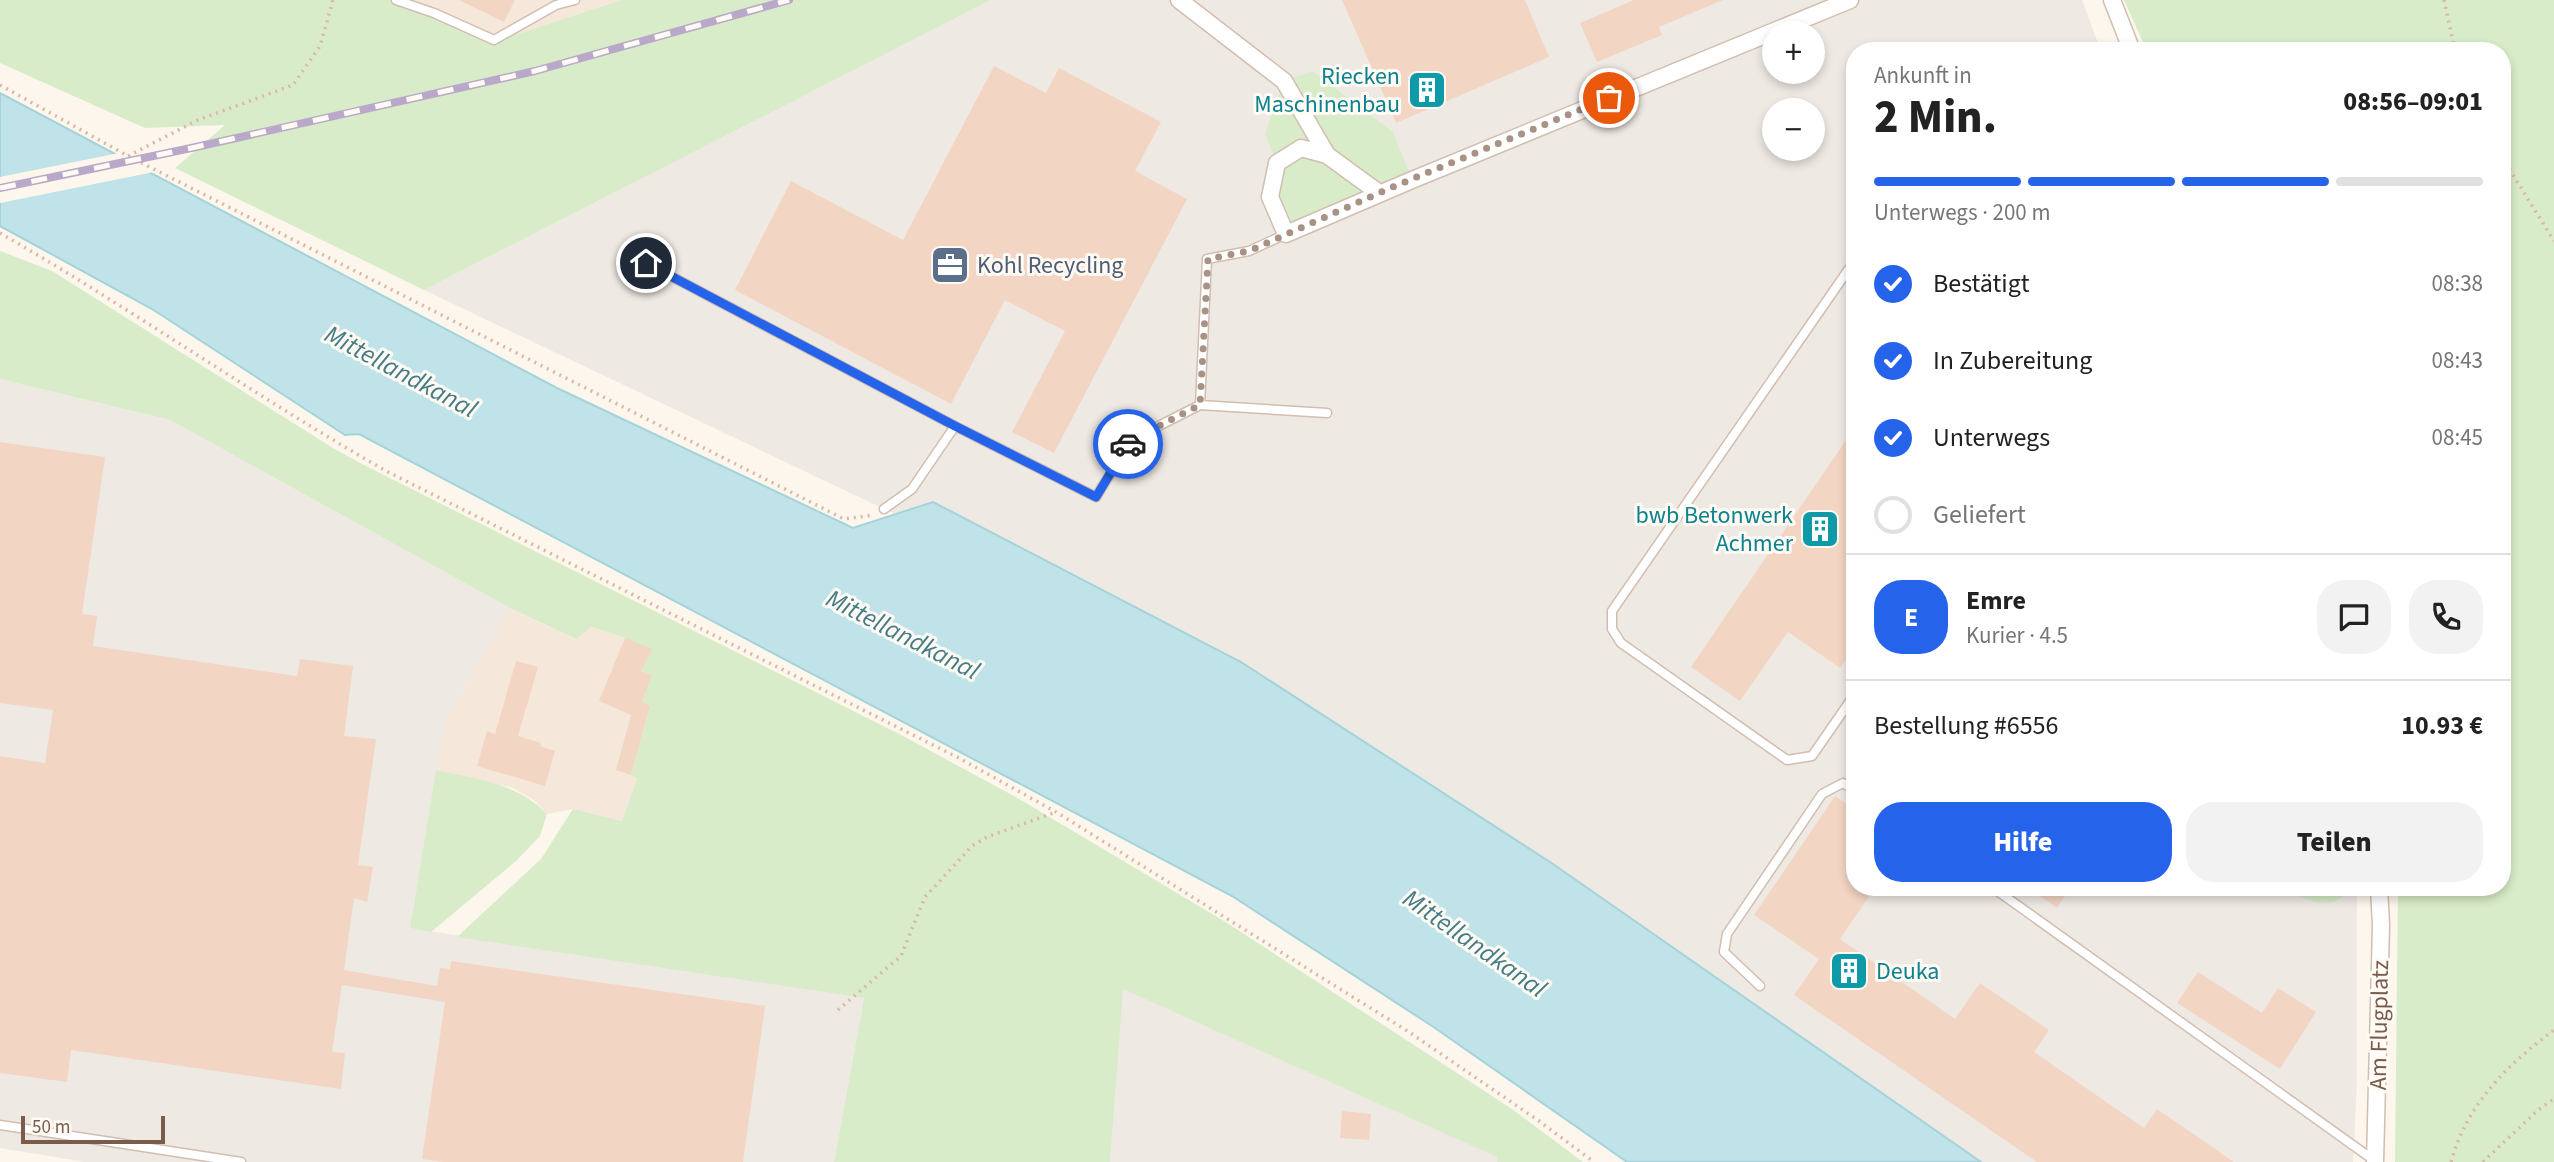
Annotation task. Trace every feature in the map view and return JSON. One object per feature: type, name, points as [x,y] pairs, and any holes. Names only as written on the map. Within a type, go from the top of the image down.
[{"type":"street","points":[[1179,0],[1284,81],[1327,155]]},
{"type":"street","points":[[1379,193],[1327,155],[1301,148],[1277,163],[1270,197],[1286,234],[1379,193],[1850,0]]},
{"type":"street","points":[[2112,0],[2128,42]]},
{"type":"street","name":"Am Flugplatz","points":[[2375,1162],[2379,896]]},
{"type":"lane","points":[[396,0],[494,40],[556,5],[575,0]]},
{"type":"lane","points":[[1200,405],[1208,259],[1249,251],[1286,234]]},
{"type":"lane","points":[[646,263],[1096,497],[1131,440],[1200,405],[1327,414]]},
{"type":"lane","points":[[1846,273],[1612,611],[1612,629],[1621,643],[1787,760],[1812,756],[1846,707]]},
{"type":"lane","points":[[884,509],[912,489],[955,426]]},
{"type":"lane","points":[[1760,986],[1724,952],[1727,934],[1822,794],[1843,783],[1846,785]]},
{"type":"lane","points":[[2005,896],[2375,1162]]},
{"type":"lane","points":[[0,1125],[241,1162]]},
{"type":"path","points":[[128,156],[198,120],[293,85],[320,46],[333,0]]},
{"type":"path","points":[[2444,0],[2453,42]]},
{"type":"path","points":[[0,85],[128,156],[844,519],[869,517],[884,509]]},
{"type":"path","points":[[2511,171],[2554,241]]},
{"type":"path","points":[[0,233],[72,275],[325,436],[388,472],[959,758],[1056,813],[1409,1032],[1594,1162]]},
{"type":"path","points":[[838,1010],[901,956],[925,897],[972,846],[987,836],[1056,813]]},
{"type":"path","points":[[2451,1162],[2457,1140],[2482,1096],[2521,1055],[2554,1030]]},
{"type":"path","points":[[2483,1162],[2538,1110],[2554,1099]]},
{"type":"shaded area","points":[[400,0],[621,0],[499,40]]},
{"type":"shaded area","points":[[991,0],[2082,0],[2098,42],[1846,42],[1846,896],[2357,896],[2357,1082],[2353,1162],[1981,1162],[1553,864],[1241,662],[934,503],[898,515],[424,290]]},
{"type":"shaded area","points":[[0,379],[170,420],[510,608],[445,721],[410,928],[864,998],[834,1162],[85,1162],[0,1148]]},
{"type":"shaded area","points":[[510,608],[575,639],[590,627],[625,638],[652,675],[642,702],[650,706],[631,775],[637,779],[622,821],[573,809],[547,814],[535,801],[513,788],[436,770],[445,721]]},
{"type":"shaded area","points":[[1122,988],[1498,1157],[1497,1162],[1110,1162]]},
{"type":"green space","points":[[0,0],[400,0],[499,40],[621,0],[991,0],[424,290],[175,168],[225,125],[145,128],[0,63]]},
{"type":"green space","points":[[2124,0],[2554,0],[2554,1162],[2395,1162],[2398,896],[2511,896],[2511,42],[2143,42]]},
{"type":"green space","points":[[1313,71],[1393,132],[1412,180],[1286,234],[1270,197],[1277,163],[1265,134],[1284,81]]},
{"type":"green space","points":[[0,251],[52,271],[362,464],[905,737],[1021,800],[1224,921],[1512,1109],[1583,1162],[1497,1162],[1497,1157],[1123,989],[1110,1162],[834,1162],[864,998],[457,937],[541,859],[573,809],[622,821],[637,779],[631,775],[650,706],[642,702],[652,675],[641,671],[625,638],[591,627],[576,639],[510,608],[170,420],[0,379]]},
{"type":"green space","points":[[436,770],[510,789],[523,795],[547,814],[540,836],[516,861],[431,932],[410,928]]},
{"type":"green space","points":[[2299,896],[2344,896],[2327,903]]},
{"type":"water","name":"Mittellandkanal","points":[[0,93],[557,388],[853,528],[933,502],[1241,662],[1553,864],[1981,1162],[1627,1162],[1432,1026],[1232,896],[359,434],[345,435],[152,309],[0,226]]},
{"type":"pier","points":[[119,153],[154,172],[0,203],[0,177]]},
{"type":"building","points":[[459,0],[515,0],[504,22]]},
{"type":"building","name":"Riecken Maschinenbau","points":[[1342,0],[1525,0],[1549,57],[1396,123]]},
{"type":"building","points":[[1634,0],[1723,0],[1659,27],[1662,35],[1597,62],[1580,23]]},
{"type":"building","name":"Kohl Recycling","points":[[994,66],[1046,93],[1059,68],[1161,122],[1135,171],[1187,199],[1054,453],[1012,432],[1065,331],[1005,300],[951,404],[735,290],[791,181],[903,240]]},
{"type":"building","name":"bwb Betonwerk Achmer","points":[[1846,440],[1846,660],[1840,668],[1788,632],[1740,701],[1691,667]]},
{"type":"building","points":[[0,442],[105,457],[82,614],[97,616],[93,646],[297,676],[300,659],[353,666],[344,736],[376,739],[358,865],[373,867],[367,902],[354,898],[344,970],[437,986],[440,968],[450,969],[451,961],[765,1006],[743,1162],[444,1162],[422,1159],[445,1002],[342,985],[332,1052],[345,1053],[341,1089],[71,1050],[67,1082],[0,1073],[0,756],[45,763],[53,710],[0,703]]},
{"type":"building","points":[[625,638],[652,649],[641,671],[652,675],[642,702],[650,706],[631,775],[616,770],[631,715],[599,701]]},
{"type":"building","points":[[516,661],[538,667],[518,736],[541,743],[540,746],[555,751],[545,786],[477,766],[487,731],[495,734]]},
{"type":"building","name":"Deuka","points":[[1835,796],[1846,804],[1846,896],[1869,896],[1840,939],[1955,1019],[1980,983],[2049,1030],[2034,1052],[2144,1128],[2157,1109],[2234,1162],[2037,1162],[1794,995],[1819,959],[1754,915]]},
{"type":"building","points":[[2040,896],[2065,896],[2057,908]]},
{"type":"building","points":[[2198,972],[2262,1013],[2278,988],[2316,1012],[2280,1069],[2177,1003]]},
{"type":"building","points":[[1342,1111],[1371,1114],[1369,1140],[1340,1138]]},
{"type":"railway","points":[[0,188],[535,71],[789,0]]},
{"type":"way so far","points":[[1128,444],[1200,405],[1208,259],[1249,251],[1395,186],[1609,98]]},
{"type":"place","name":"Riecken Maschinenbau","points":[[1427,90]]},
{"type":"place","name":"Kohl Recycling","points":[[950,265]]},
{"type":"place","name":"bwb Betonwerk Achmer","points":[[1820,529]]},
{"type":"place","name":"Deuka","points":[[1849,971]]},
{"type":"route","points":[[646,263],[1096,497],[1128,444]]}]
